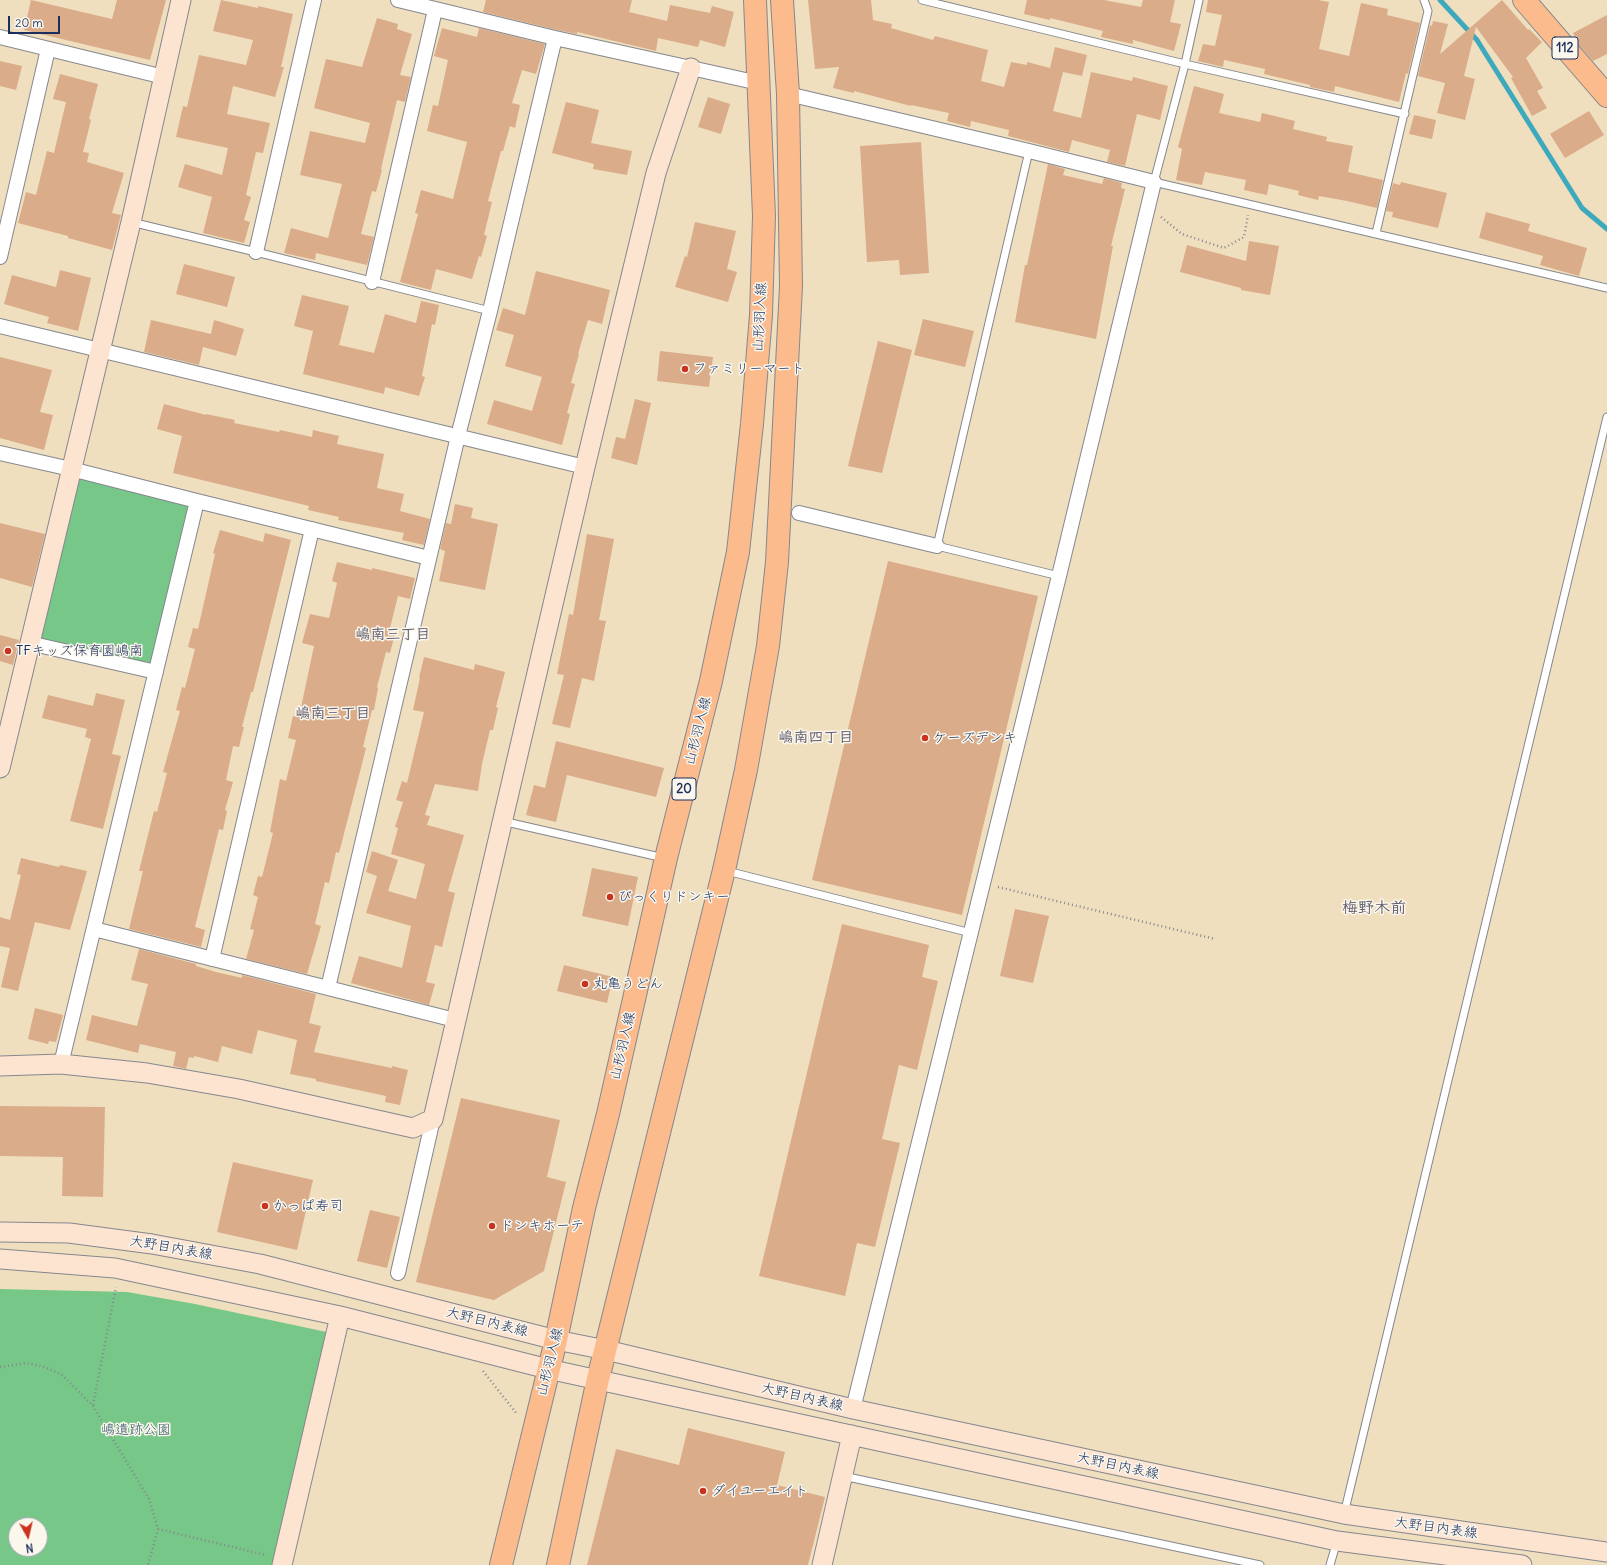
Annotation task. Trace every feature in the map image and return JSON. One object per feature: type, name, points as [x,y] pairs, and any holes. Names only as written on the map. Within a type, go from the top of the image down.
[{"type":"main road","points":[[0,768],[131,222],[181,0]]},
{"type":"main road","name":"山形羽入線","points":[[501,1565],[556,1340],[584,1208],[610,1106],[666,858],[711,681],[738,552],[752,424],[761,315],[764,216],[755,0]]},
{"type":"main road","name":"山形羽入線","points":[[558,1565],[598,1379],[724,870],[746,770],[768,646],[777,562],[791,286],[788,94],[782,0]]},
{"type":"main road","name":"112","points":[[1524,0],[1607,96]]},
{"type":"main road","points":[[0,1066],[61,1064],[147,1073],[239,1089],[413,1128],[433,1119],[585,467],[656,173],[691,68]]},
{"type":"main road","name":"大野目内表線","points":[[0,1232],[69,1233],[152,1244],[260,1264],[556,1340],[606,1350],[853,1409],[1344,1514],[1607,1552]]},
{"type":"main road","name":"大野目内表線","points":[[0,1259],[115,1268],[340,1316],[548,1368],[1337,1541],[1522,1565]]},
{"type":"main road","points":[[282,1562],[340,1316]]},
{"type":"main road","points":[[822,1565],[852,1435]]},
{"type":"street","points":[[256,252],[314,0]]},
{"type":"street","points":[[398,0],[555,38],[759,83]]},
{"type":"street","points":[[372,282],[435,10]]},
{"type":"street","points":[[0,37],[164,77]]},
{"type":"street","points":[[328,988],[458,436],[490,311],[555,38]]},
{"type":"street","points":[[0,257],[48,49]]},
{"type":"street","points":[[788,94],[1154,182],[1059,576],[853,1409]]},
{"type":"street","points":[[0,326],[585,467]]},
{"type":"street","points":[[0,453],[71,469],[430,558]]},
{"type":"street","points":[[61,1064],[197,501]]},
{"type":"street","points":[[799,513],[937,546]]},
{"type":"street","points":[[212,959],[312,529]]},
{"type":"street","points":[[30,643],[156,672]]},
{"type":"street","points":[[94,929],[455,1020]]},
{"type":"street","points":[[398,1273],[433,1119]]},
{"type":"lane","points":[[922,0],[1185,64],[1405,114]]},
{"type":"lane","points":[[1199,0],[1185,64],[1154,182],[1607,288]]},
{"type":"lane","points":[[1376,233],[1428,11],[1424,0]]},
{"type":"lane","points":[[1029,151],[937,546],[1059,576]]},
{"type":"lane","points":[[131,222],[490,311]]},
{"type":"lane","points":[[1344,1514],[1607,417]]},
{"type":"lane","points":[[502,821],[666,858]]},
{"type":"lane","points":[[724,870],[971,933]]},
{"type":"lane","points":[[842,1476],[1260,1565]]},
{"type":"lane","points":[[1330,1565],[1337,1541]]},
{"type":"path","points":[[1148,206],[1182,234],[1224,248],[1244,237],[1250,205]]},
{"type":"path","points":[[983,884],[1215,939]]},
{"type":"path","points":[[93,1406],[117,1284]]},
{"type":"path","points":[[0,1367],[10,1364],[27,1363],[44,1367],[61,1374],[93,1406],[149,1499],[158,1529],[148,1565]]},
{"type":"path","points":[[158,1529],[282,1562]]},
{"type":"green space","points":[[71,469],[197,501],[156,672],[29,643]]},
{"type":"green space","name":"嶋遺跡公園","points":[[0,1289],[127,1292],[195,1304],[336,1334],[288,1498],[272,1565],[0,1565]]},
{"type":"building","points":[[31,0],[112,19],[117,0],[166,0],[150,60],[24,30]]},
{"type":"building","points":[[221,0],[293,14],[281,67],[284,67],[275,97],[233,86],[227,114],[270,123],[263,153],[256,152],[246,195],[251,197],[244,220],[250,222],[244,243],[203,233],[212,197],[178,187],[185,164],[222,175],[228,148],[176,137],[183,106],[187,107],[199,55],[246,65],[253,40],[213,31]]},
{"type":"building","points":[[486,0],[632,0],[629,12],[667,21],[670,5],[710,13],[712,6],[734,12],[725,47],[700,40],[698,47],[658,38],[656,51],[577,32],[577,34],[557,30],[483,12]]},
{"type":"building","points":[[808,0],[871,0],[873,20],[892,24],[891,28],[933,40],[935,36],[988,50],[981,81],[1004,87],[1011,62],[1027,65],[1027,62],[1050,68],[1055,47],[1087,55],[1082,76],[1063,72],[1053,111],[1081,118],[1091,72],[1132,81],[1133,77],[1168,86],[1160,120],[1137,114],[1125,166],[1107,162],[1110,150],[1072,140],[1069,152],[1008,136],[1009,130],[971,121],[970,127],[947,121],[949,113],[911,106],[854,91],[854,93],[833,88],[839,67],[815,69]]},
{"type":"building","points":[[1027,0],[1104,0],[1141,7],[1143,0],[1175,0],[1170,22],[1181,24],[1174,51],[1133,40],[1133,44],[1101,37],[1103,31],[1050,18],[1050,20],[1024,14]]},
{"type":"building","points":[[1208,0],[1318,0],[1329,2],[1319,49],[1349,56],[1361,3],[1388,9],[1387,15],[1420,23],[1408,74],[1406,73],[1399,102],[1335,86],[1334,92],[1310,87],[1310,85],[1264,74],[1265,69],[1224,60],[1223,67],[1198,61],[1203,44],[1215,46],[1222,15],[1206,12]]},
{"type":"building","points":[[1502,0],[1528,30],[1529,29],[1542,42],[1526,58],[1543,88],[1537,91],[1547,108],[1532,116],[1511,78],[1513,77],[1476,27],[1464,76],[1475,79],[1465,120],[1437,113],[1445,83],[1418,76],[1430,25],[1432,26],[1433,21],[1448,24],[1440,54]]},
{"type":"building","points":[[1607,15],[1607,54],[1593,61],[1579,45],[1573,33]]},
{"type":"building","points":[[377,18],[398,24],[397,29],[412,34],[400,75],[411,77],[405,102],[397,100],[382,170],[376,192],[372,191],[361,234],[374,237],[367,265],[316,253],[315,260],[284,253],[291,228],[328,238],[342,184],[300,175],[310,131],[365,143],[370,123],[314,108],[326,59],[362,67]]},
{"type":"building","points":[[442,28],[477,37],[479,28],[545,44],[536,74],[522,70],[512,103],[520,105],[515,128],[510,126],[503,151],[501,151],[488,201],[492,202],[484,235],[487,236],[481,257],[479,256],[472,279],[436,269],[431,290],[400,282],[418,214],[415,213],[421,190],[453,199],[467,142],[427,131],[433,105],[438,106],[448,60],[434,56]]},
{"type":"building","points":[[0,61],[22,66],[16,90],[0,86]]},
{"type":"building","points":[[60,74],[98,84],[89,119],[91,120],[83,152],[89,153],[87,162],[124,173],[112,213],[121,215],[112,250],[68,238],[68,236],[18,223],[26,192],[36,195],[47,151],[54,153],[66,102],[53,99]]},
{"type":"building","points":[[1194,86],[1224,94],[1219,113],[1260,122],[1262,113],[1295,121],[1293,129],[1327,137],[1326,141],[1353,146],[1348,172],[1383,180],[1377,208],[1319,196],[1318,200],[1298,195],[1299,191],[1269,184],[1267,195],[1244,190],[1246,180],[1205,172],[1202,185],[1176,180],[1182,149],[1178,147]]},
{"type":"building","points":[[708,97],[730,104],[721,134],[698,127]]},
{"type":"building","points":[[566,102],[599,110],[591,143],[632,151],[627,175],[593,169],[594,164],[552,153]]},
{"type":"building","points":[[1589,111],[1604,135],[1565,158],[1550,134]]},
{"type":"building","points":[[1414,115],[1436,120],[1432,139],[1409,134]]},
{"type":"building","points":[[921,142],[929,273],[900,275],[899,260],[867,262],[860,146]]},
{"type":"building","points":[[1048,164],[1065,169],[1063,175],[1102,184],[1104,178],[1122,183],[1121,188],[1125,189],[1111,246],[1113,246],[1096,339],[1015,322],[1025,265],[1027,265]]},
{"type":"building","points":[[1401,182],[1447,193],[1438,228],[1392,217],[1393,212],[1386,211],[1393,183],[1400,185]]},
{"type":"building","points":[[1486,212],[1530,224],[1528,231],[1587,248],[1579,276],[1540,265],[1543,256],[1479,238]]},
{"type":"building","points":[[695,222],[736,231],[727,269],[737,272],[728,302],[675,287],[685,256],[687,257]]},
{"type":"building","points":[[1249,241],[1279,246],[1270,295],[1241,290],[1241,288],[1180,272],[1187,245],[1246,261]]},
{"type":"building","points":[[184,264],[235,277],[227,307],[176,294]]},
{"type":"building","points":[[60,270],[91,278],[78,331],[47,323],[49,317],[4,304],[12,275],[56,287]]},
{"type":"building","points":[[536,271],[610,290],[602,324],[588,320],[571,383],[575,384],[567,413],[570,414],[562,445],[487,424],[494,400],[532,411],[542,377],[505,366],[514,335],[496,330],[503,308],[525,315]]},
{"type":"building","points":[[302,295],[349,306],[339,345],[374,353],[385,314],[416,323],[421,301],[439,305],[435,325],[432,324],[422,376],[425,377],[419,396],[385,387],[384,394],[303,374],[313,331],[294,326]]},
{"type":"building","points":[[923,319],[974,331],[965,367],[914,355]]},
{"type":"building","points":[[151,320],[211,334],[214,320],[244,329],[236,356],[203,347],[199,365],[144,352]]},
{"type":"building","points":[[878,341],[912,350],[882,473],[848,466]]},
{"type":"building","name":"ファミリーマート","points":[[660,351],[713,357],[709,387],[657,381]]},
{"type":"building","points":[[0,357],[52,370],[40,412],[53,415],[44,450],[0,438]]},
{"type":"building","points":[[635,399],[651,403],[637,465],[611,458],[616,437],[625,439]]},
{"type":"building","points":[[164,404],[206,415],[235,420],[234,423],[279,432],[280,430],[312,437],[313,430],[339,436],[337,444],[384,454],[377,488],[404,494],[400,511],[430,519],[424,545],[402,540],[404,533],[338,520],[339,517],[308,510],[309,506],[173,473],[182,436],[157,429]]},
{"type":"building","points":[[455,504],[473,508],[471,518],[498,524],[485,590],[439,581],[445,551],[440,549],[446,523],[451,524]]},
{"type":"building","points":[[0,523],[45,534],[32,587],[0,578]]},
{"type":"building","points":[[220,530],[263,542],[265,533],[291,540],[253,692],[251,692],[242,727],[244,727],[239,747],[233,746],[226,780],[233,782],[225,810],[227,811],[223,830],[219,829],[195,927],[205,930],[201,947],[129,929],[143,871],[139,871],[154,811],[157,812],[167,773],[163,772],[180,711],[176,710],[182,687],[185,688],[195,649],[188,647],[193,628],[198,629],[215,554],[213,553]]},
{"type":"building","points":[[587,534],[614,539],[599,620],[606,621],[594,681],[582,678],[570,728],[552,724],[564,675],[557,674],[569,614],[573,615]]},
{"type":"building","name":"ケーズデンキ","points":[[888,561],[1038,596],[962,915],[812,880]]},
{"type":"building","points":[[337,562],[415,578],[410,599],[398,596],[389,632],[395,634],[390,653],[386,652],[377,687],[374,710],[372,710],[363,747],[366,748],[339,853],[336,852],[329,883],[325,882],[315,924],[321,926],[307,974],[246,959],[254,930],[250,929],[258,897],[253,895],[258,876],[262,877],[273,833],[270,832],[280,779],[286,781],[296,740],[288,738],[293,716],[299,717],[314,646],[302,643],[310,614],[329,618],[337,583],[332,581]]},
{"type":"building","name":"TFキッズ保育園嶋南","points":[[0,635],[19,640],[13,665],[0,661]]},
{"type":"building","points":[[424,657],[474,670],[475,664],[505,672],[496,707],[498,708],[493,730],[490,730],[482,764],[478,791],[435,784],[425,815],[430,816],[427,825],[464,835],[448,891],[455,893],[442,947],[435,945],[426,982],[435,984],[429,1005],[351,983],[359,956],[402,968],[411,926],[366,913],[377,876],[366,872],[372,851],[398,860],[388,891],[416,899],[425,864],[391,854],[398,828],[395,827],[403,802],[396,800],[402,781],[407,783],[424,712],[413,710]]},
{"type":"building","points":[[96,693],[125,700],[112,754],[121,756],[103,829],[70,821],[91,739],[85,737],[87,729],[42,718],[48,695],[93,706]]},
{"type":"building","points":[[556,741],[664,768],[656,797],[567,775],[556,822],[526,815],[534,785],[545,788]]},
{"type":"building","points":[[21,858],[59,867],[60,865],[87,871],[70,930],[35,922],[18,991],[1,987],[10,948],[0,946],[0,917],[10,920],[21,875],[17,874]]},
{"type":"building","name":"びっくりドンキー","points":[[592,868],[638,877],[628,926],[582,916]]},
{"type":"building","points":[[1015,909],[1049,916],[1033,983],[1000,976]]},
{"type":"building","points":[[842,924],[929,945],[922,977],[938,981],[917,1070],[899,1065],[882,1139],[900,1143],[875,1247],[857,1243],[845,1296],[759,1276]]},
{"type":"building","points":[[139,949],[196,964],[196,966],[216,972],[242,978],[242,975],[316,994],[309,1023],[321,1026],[314,1052],[408,1070],[400,1105],[385,1102],[386,1096],[290,1074],[297,1040],[258,1030],[252,1054],[222,1046],[218,1062],[194,1056],[194,1058],[189,1057],[186,1069],[173,1066],[176,1052],[140,1044],[138,1053],[86,1040],[92,1015],[137,1026],[148,984],[131,980]]},
{"type":"building","name":"丸亀うどん","points":[[564,965],[613,977],[607,1003],[557,991]]},
{"type":"building","points":[[35,1008],[63,1015],[56,1042],[49,1041],[48,1044],[28,1039]]},
{"type":"building","name":"ドンキホーテ","points":[[461,1098],[560,1120],[547,1177],[566,1182],[544,1271],[494,1300],[416,1282]]},
{"type":"building","points":[[0,1106],[105,1107],[103,1197],[62,1196],[63,1157],[0,1156]]},
{"type":"building","name":"かっぱ寿司","points":[[233,1162],[313,1180],[297,1250],[217,1232]]},
{"type":"building","points":[[370,1210],[400,1217],[387,1268],[357,1261]]},
{"type":"building","name":"ダイユーエイト","points":[[688,1428],[785,1452],[777,1485],[825,1497],[808,1565],[587,1565],[616,1449],[679,1465]]},
{"type":"waterway","points":[[1440,0],[1477,40],[1582,208],[1607,229]]},
{"type":"place","name":"ファミリーマート","points":[[685,369]]},
{"type":"place","name":"TFキッズ保育園嶋南","points":[[8,651]]},
{"type":"place","name":"ケーズデンキ","points":[[925,738]]},
{"type":"place","name":"びっくりドンキー","points":[[610,897]]},
{"type":"place","name":"丸亀うどん","points":[[585,984]]},
{"type":"place","name":"かっぱ寿司","points":[[265,1206]]},
{"type":"place","name":"ドンキホーテ","points":[[492,1226]]},
{"type":"place","name":"ダイユーエイト","points":[[703,1491]]},
{"type":"district","name":"嶋南三丁目","points":[[393,635]]},
{"type":"district","name":"嶋南三丁目","points":[[333,714]]},
{"type":"district","name":"嶋南四丁目","points":[[816,738]]},
{"type":"district","name":"梅野木前","points":[[1374,908]]}]
